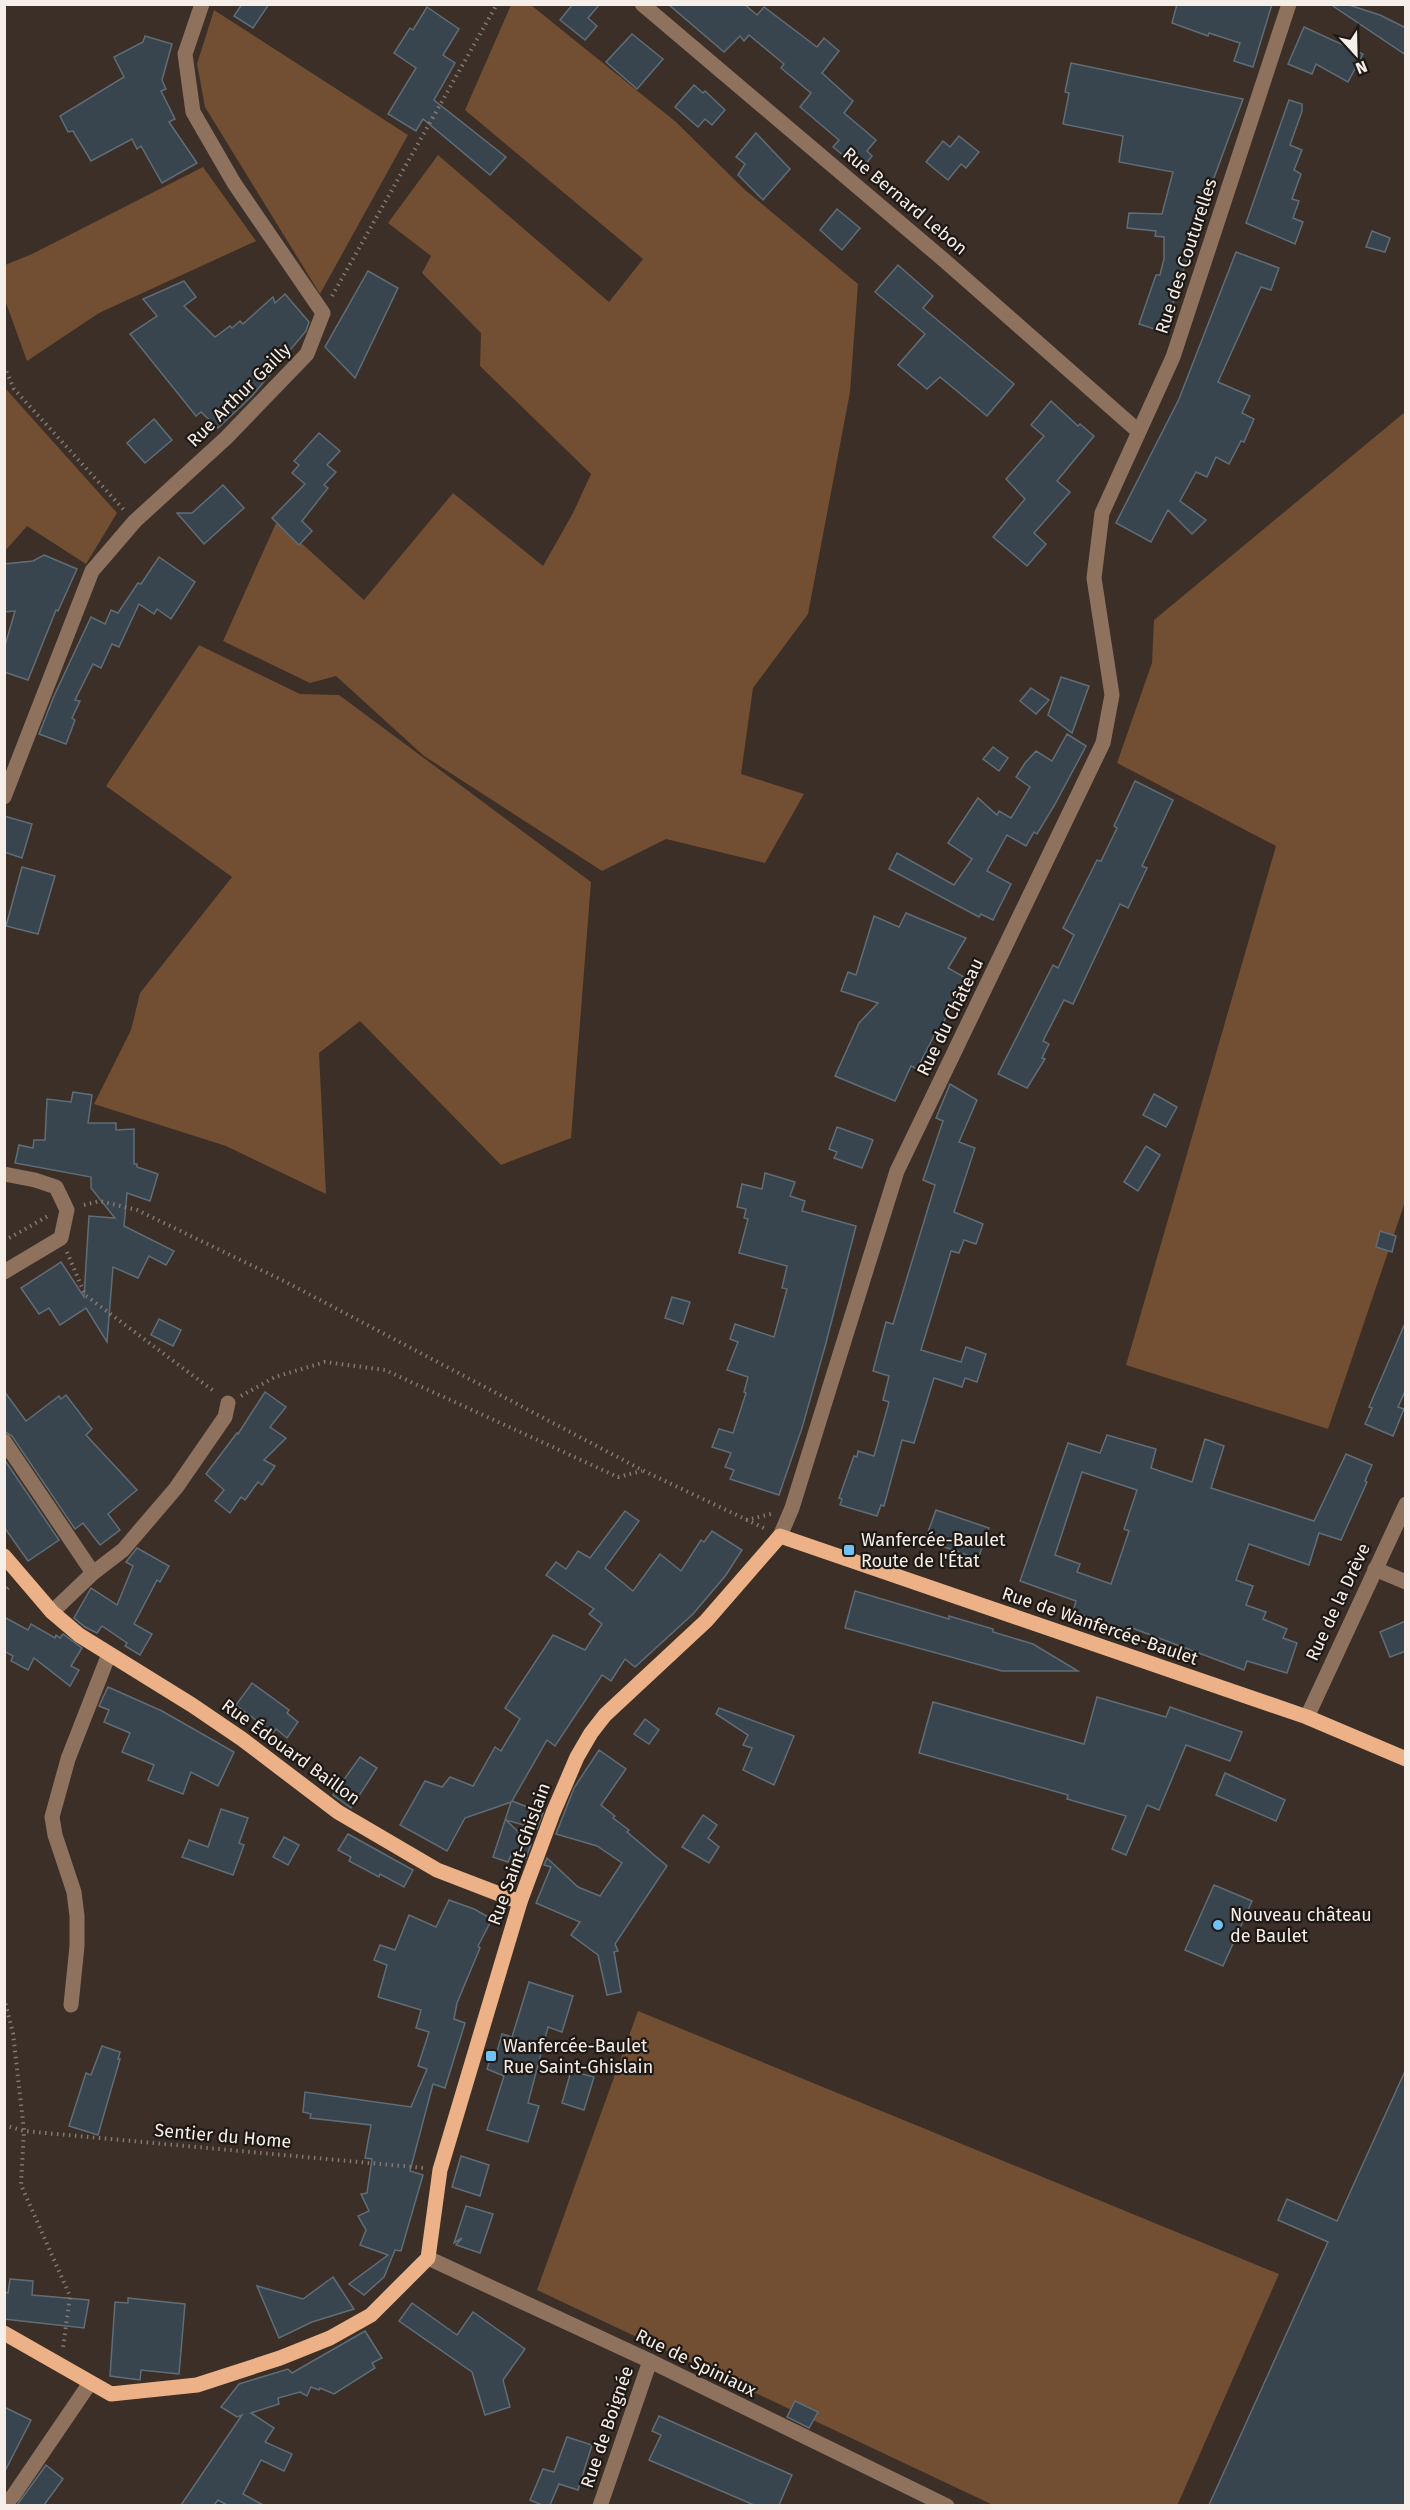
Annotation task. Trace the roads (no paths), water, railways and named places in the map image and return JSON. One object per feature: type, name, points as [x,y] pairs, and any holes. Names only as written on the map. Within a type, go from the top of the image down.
[{"type":"main road","name":"Rue de Wanfercée-Baulet","points":[[780,1536],[1307,1717],[1406,1759]]},
{"type":"main road","name":"Rue Saint-Ghislain","points":[[428,2258],[440,2170],[520,1902],[553,1813],[577,1757],[591,1733],[625,1695],[706,1621],[780,1536]]},
{"type":"main road","name":"Rue Édouard Baillon","points":[[4,1556],[11,1571],[79,1635],[242,1739],[338,1812],[437,1870],[520,1902]]},
{"type":"main road","points":[[4,2334],[111,2394],[197,2385],[280,2358],[330,2338],[371,2315],[428,2258]]},
{"type":"street","name":"Rue Arthur Gailly","points":[[4,797],[92,571],[135,521],[226,438],[307,354],[323,313],[234,183],[193,112],[185,54],[202,4]]},
{"type":"street","name":"Rue Bernard Lebon","points":[[642,4],[945,261],[1138,431]]},
{"type":"street","name":"Rue des Couturelles","points":[[1102,513],[1173,357],[1288,4]]},
{"type":"street","name":"Rue du Château","points":[[780,1536],[792,1508],[897,1171],[1103,743],[1112,695],[1094,578],[1102,513]]},
{"type":"street","points":[[4,1174],[56,1187],[67,1209],[61,1238],[4,1272]]},
{"type":"street","points":[[52,1612],[93,1573],[123,1550],[176,1488],[225,1417],[228,1403]]},
{"type":"street","points":[[4,1441],[93,1573]]},
{"type":"street","name":"Rue de la Drève","points":[[1307,1717],[1406,1504]]},
{"type":"street","points":[[1375,1569],[1406,1582]]},
{"type":"street","points":[[71,2005],[77,1946],[77,1916],[74,1892],[55,1835],[52,1817],[72,1750],[109,1654]]},
{"type":"street","name":"Rue de Spiniaux","points":[[428,2258],[650,2361],[947,2505]]},
{"type":"street","name":"Rue de Boignée","points":[[600,2505],[650,2361]]},
{"type":"street","points":[[4,2505],[13,2496],[90,2383]]},
{"type":"place","name":"Wanfercée-Baulet Route de l'État","points":[[849,1550]]},
{"type":"place","name":"Nouveau château de Baulet","points":[[1218,1925]]},
{"type":"place","name":"Wanfercée-Baulet Rue Saint-Ghislain","points":[[491,2056]]}]
